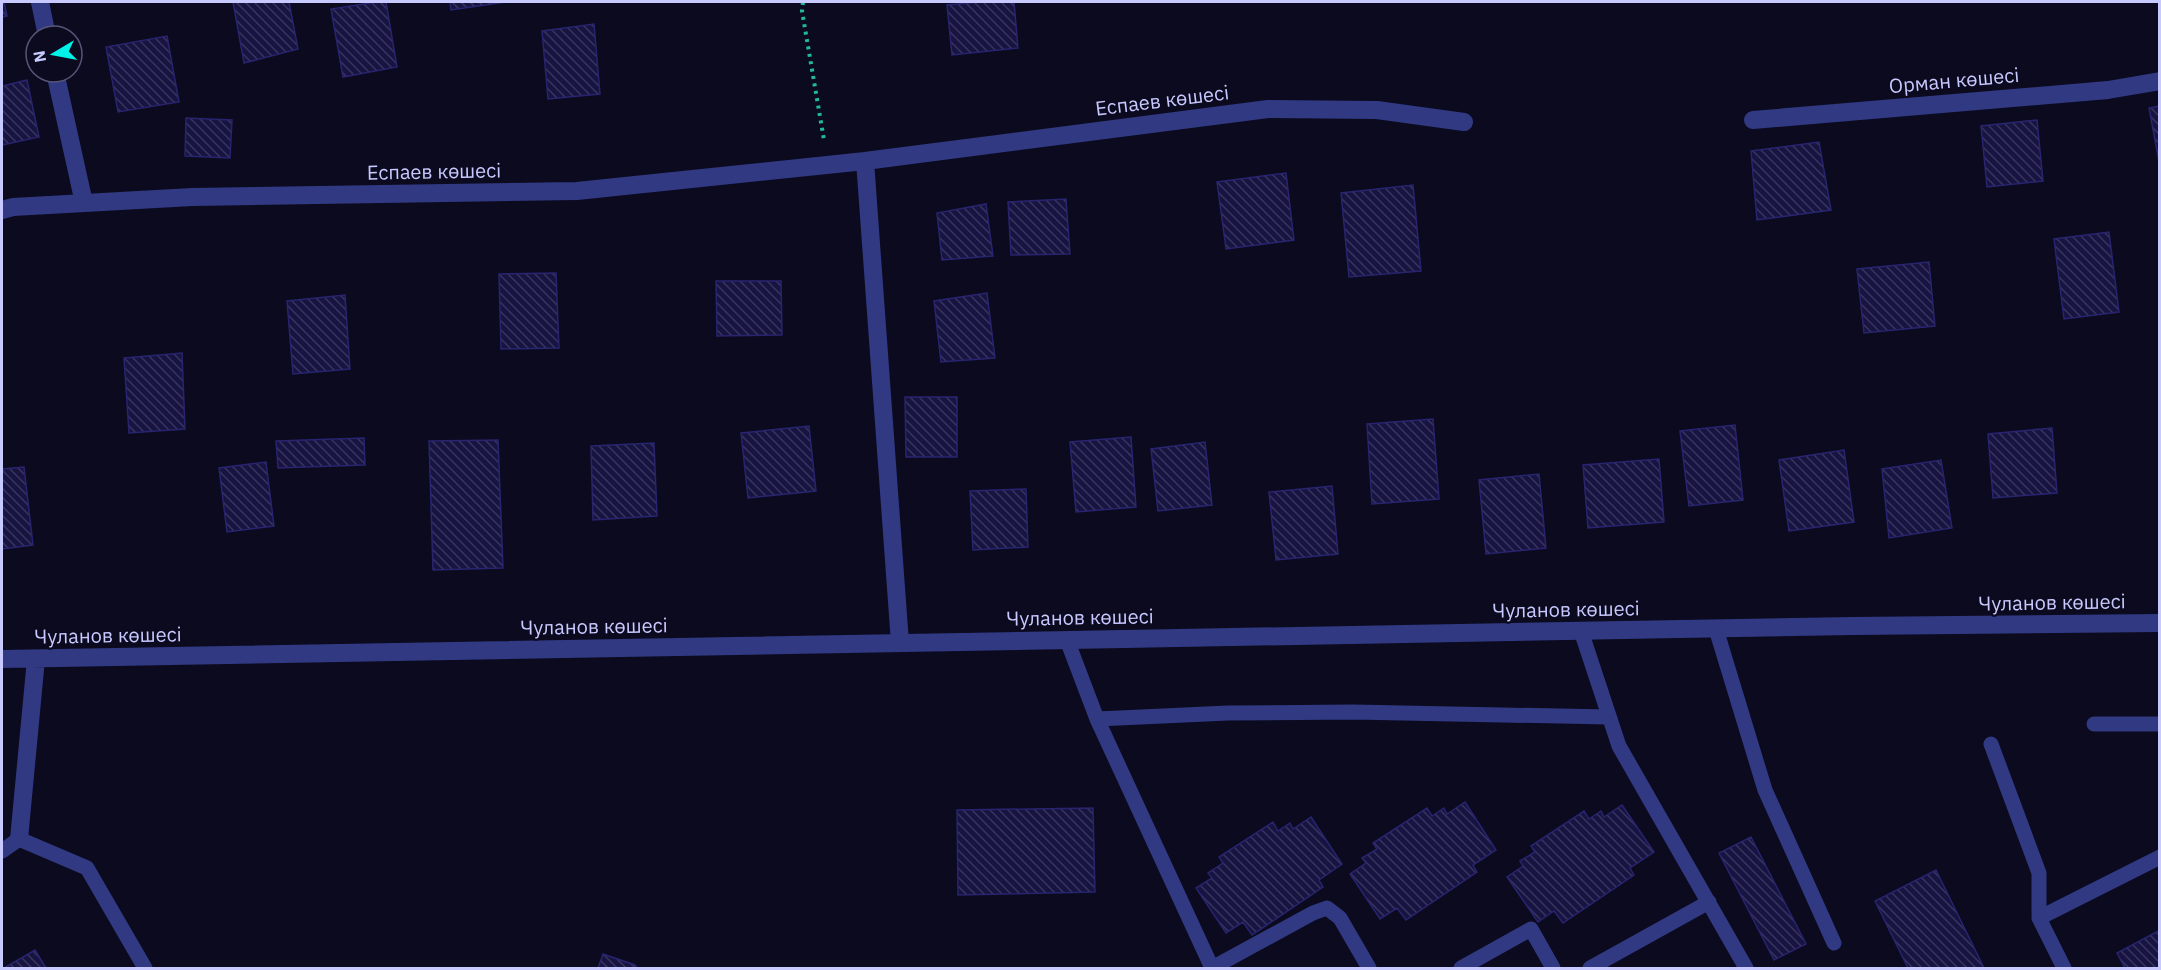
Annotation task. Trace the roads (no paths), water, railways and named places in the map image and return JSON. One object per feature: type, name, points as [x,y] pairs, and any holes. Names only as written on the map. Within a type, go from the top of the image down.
[{"type":"street","points":[[40,2],[45,24]]},
{"type":"street","name":"Орман көшесі","points":[[1752,120],[2108,90],[2160,81]]},
{"type":"street","points":[[58,84],[84,203]]},
{"type":"street","name":"Еспаев көшесі","points":[[2,210],[13,207],[192,197],[577,191],[828,165],[866,170],[1268,108],[1377,110],[1464,122]]},
{"type":"street","points":[[866,170],[900,643]]},
{"type":"street","name":"Чуланов көшесі","points":[[2,659],[2160,623]]},
{"type":"street","points":[[19,839],[36,658]]},
{"type":"lane","points":[[1716,629],[1765,790],[1834,943]]},
{"type":"lane","points":[[1581,631],[1619,746],[1746,969]]},
{"type":"lane","points":[[1066,640],[1097,719],[1212,968],[1313,913],[1327,908],[1340,918],[1369,969]]},
{"type":"lane","points":[[1097,719],[1251,712],[1609,717]]},
{"type":"lane","points":[[2094,724],[2160,724]]},
{"type":"lane","points":[[1991,744],[2039,873],[2039,918],[2064,969]]},
{"type":"lane","points":[[2,851],[19,839],[87,868],[145,969]]},
{"type":"lane","points":[[2039,918],[2160,857]]},
{"type":"lane","points":[[1590,969],[1709,902]]},
{"type":"lane","points":[[1461,969],[1531,929],[1553,969]]}]
